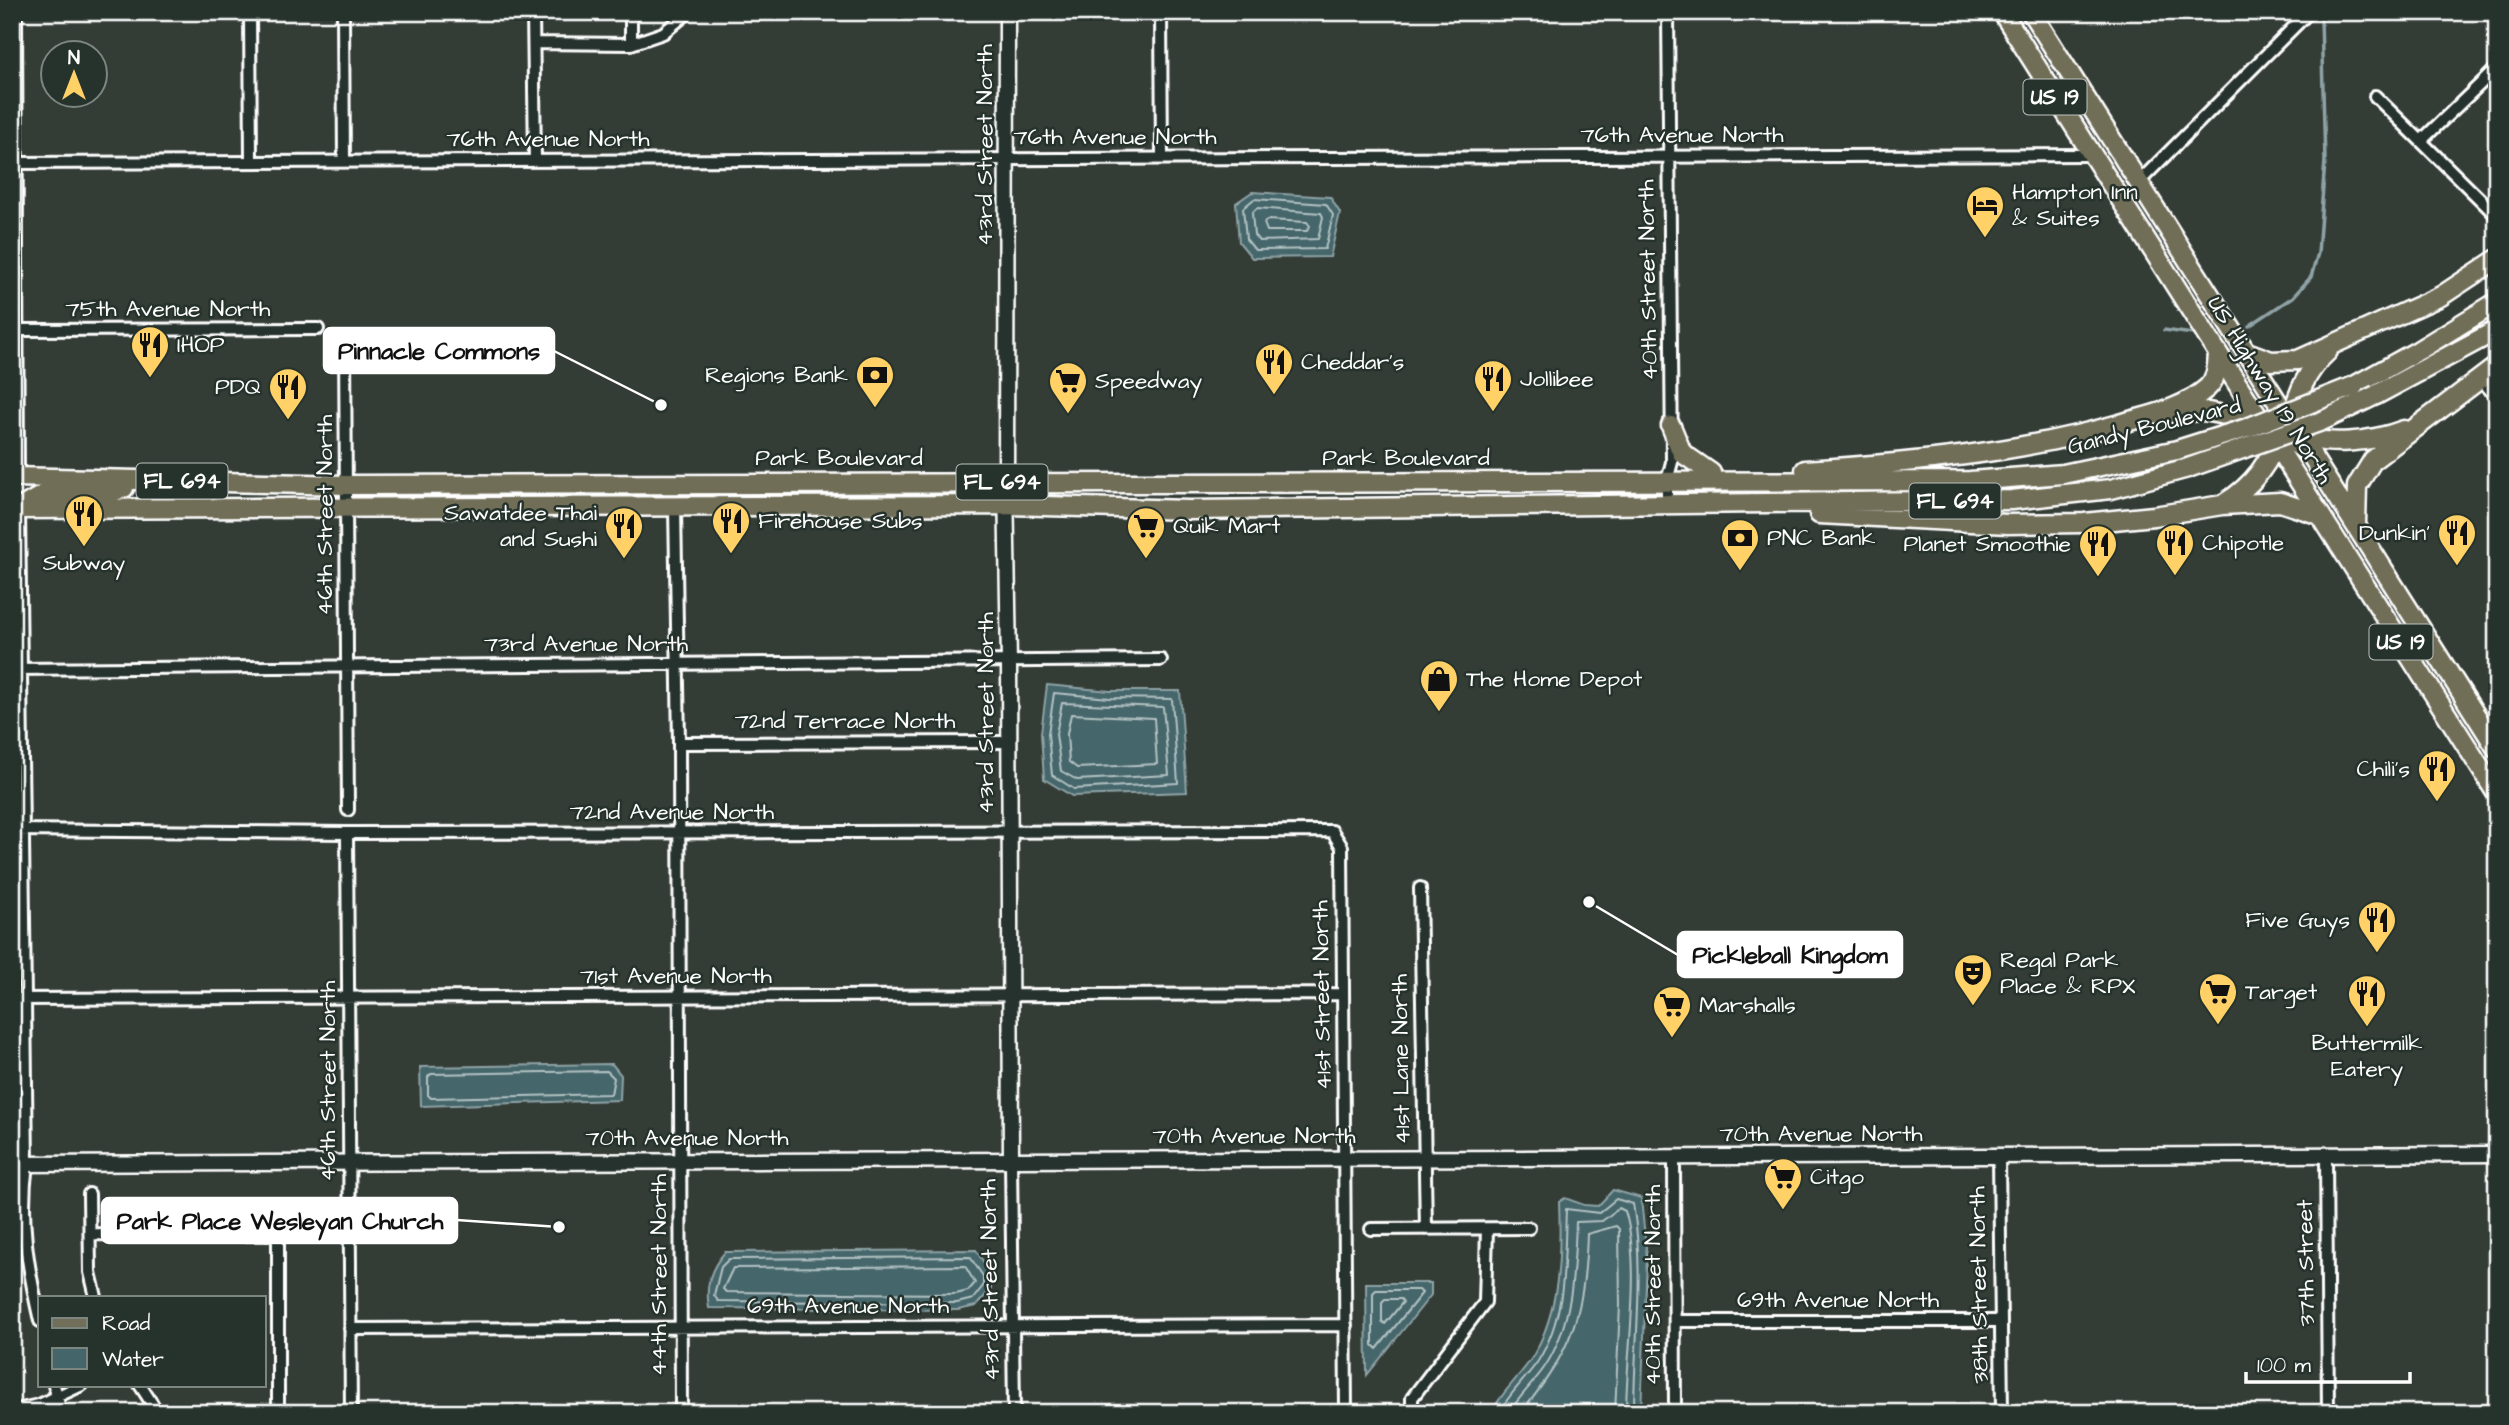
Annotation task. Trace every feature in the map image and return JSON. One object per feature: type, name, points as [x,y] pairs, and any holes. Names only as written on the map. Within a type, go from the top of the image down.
[{"type":"main road","name":"US Highway 19 North","points":[[2002,12],[2251,405],[2312,455],[2497,749]]},
{"type":"main road","name":"US Highway 19 North","points":[[2032,12],[2277,401],[2289,465],[2497,794]]},
{"type":"main road","points":[[2247,352],[2271,361],[2298,360],[2441,296],[2497,258]]},
{"type":"main road","name":"Gandy Boulevard","points":[[1667,481],[1970,481],[2063,474],[2177,450],[2247,428],[2354,386],[2420,351],[2497,302]]},
{"type":"main road","name":"Gandy Boulevard","points":[[1667,505],[2012,500],[2111,489],[2188,468],[2322,421],[2497,330]]},
{"type":"main road","points":[[2222,505],[2245,491],[2258,475],[2283,430],[2301,385],[2314,364],[2336,344]]},
{"type":"main road","points":[[1667,481],[1688,473],[1800,471],[1950,458],[2035,445],[2159,413],[2189,400],[2208,387],[2217,373],[2218,354]]},
{"type":"main road","points":[[2356,524],[2356,497],[2363,473],[2373,460],[2497,366]]},
{"type":"main road","points":[[2159,413],[2203,411],[2283,430],[2359,442],[2386,437],[2420,424]]},
{"type":"main road","points":[[1671,426],[1682,453],[1711,473]]},
{"type":"main road","name":"Park Boulevard","points":[[14,478],[346,485],[1667,481]]},
{"type":"main road","points":[[15,509],[46,493],[115,491],[143,480]]},
{"type":"main road","points":[[1336,508],[1339,499],[1357,493],[1487,492],[1519,481]]},
{"type":"main road","points":[[1189,510],[1235,494],[1321,493],[1331,488],[1331,482]]},
{"type":"main road","points":[[675,508],[680,500],[689,495],[721,491],[732,483]]},
{"type":"main road","points":[[589,508],[608,497],[635,494],[648,484]]},
{"type":"main road","points":[[1718,505],[1821,514],[2020,524],[2119,520],[2222,505],[2280,502],[2320,515]]},
{"type":"main road","name":"Park Boulevard","points":[[15,509],[346,510],[1006,505],[1189,510],[1667,505]]},
{"type":"street","points":[[14,478],[17,330],[14,163],[16,12]]},
{"type":"street","points":[[250,12],[251,162]]},
{"type":"street","points":[[342,12],[344,161]]},
{"type":"street","points":[[533,12],[535,160]]},
{"type":"street","points":[[631,12],[631,44]]},
{"type":"street","name":"43rd Street North","points":[[1007,12],[1006,505],[1014,1413]]},
{"type":"street","points":[[1161,12],[1162,158]]},
{"type":"street","name":"40th Street North","points":[[1667,505],[1667,481],[1671,463],[1668,12]]},
{"type":"street","points":[[2139,181],[2309,12]]},
{"type":"street","points":[[534,43],[631,44],[663,33],[685,15]]},
{"type":"street","points":[[2422,141],[2497,68]]},
{"type":"street","points":[[2375,96],[2497,216]]},
{"type":"street","name":"76th Avenue North","points":[[14,163],[2092,155]]},
{"type":"street","name":"75th Avenue North","points":[[17,330],[318,329]]},
{"type":"street","name":"46th Street North","points":[[345,344],[348,810]]},
{"type":"street","points":[[2482,379],[2497,398]]},
{"type":"street","name":"44th Street North","points":[[675,508],[680,743],[681,1413]]},
{"type":"street","points":[[15,509],[17,830],[25,999],[19,1164],[23,1230],[38,1310]]},
{"type":"street","name":"73rd Avenue North","points":[[17,669],[1161,660]]},
{"type":"street","name":"72nd Terrace North","points":[[680,743],[1010,742]]},
{"type":"street","name":"72nd Avenue North","points":[[17,830],[347,833],[1332,831]]},
{"type":"street","name":"41st Street North","points":[[1332,831],[1342,847],[1346,1413]]},
{"type":"street","name":"46th Street North","points":[[347,833],[351,1413]]},
{"type":"street","name":"41st Lane North","points":[[1420,888],[1426,1229]]},
{"type":"street","name":"71st Avenue North","points":[[12,999],[1010,993],[1341,994]]},
{"type":"street","name":"70th Avenue North","points":[[19,1164],[2497,1154]]},
{"type":"street","name":"37th Street","points":[[2326,1155],[2328,1413]]},
{"type":"street","name":"38th Street North","points":[[1999,1157],[2002,1413]]},
{"type":"street","name":"40th Street North","points":[[1674,1158],[1675,1413]]},
{"type":"street","points":[[89,1194],[92,1234],[90,1272],[96,1296]]},
{"type":"street","points":[[1371,1229],[1529,1228]]},
{"type":"street","points":[[1412,1413],[1412,1398],[1485,1302],[1487,1229]]},
{"type":"street","points":[[92,1234],[317,1235]]},
{"type":"street","points":[[278,1235],[278,1413]]},
{"type":"street","name":"69th Avenue North","points":[[1675,1321],[2001,1321]]},
{"type":"street","name":"69th Avenue North","points":[[350,1329],[1346,1325]]},
{"type":"street","points":[[54,1386],[61,1413]]},
{"type":"street","points":[[12,1411],[57,1397],[80,1386]]},
{"type":"street","points":[[141,1386],[158,1413]]},
{"type":"water","points":[[1252,192],[1330,197],[1340,213],[1330,257],[1252,258],[1239,242],[1236,203]]},
{"type":"water","points":[[1047,685],[1110,691],[1180,691],[1187,792],[1072,796],[1044,779],[1041,733]]},
{"type":"water","points":[[612,1064],[621,1075],[620,1100],[421,1106],[420,1067]]},
{"type":"water","points":[[1613,1190],[1641,1198],[1647,1258],[1641,1413],[1491,1413],[1533,1356],[1549,1320],[1559,1261],[1559,1202],[1565,1198],[1584,1205],[1598,1206]]},
{"type":"water","points":[[976,1250],[991,1274],[991,1289],[976,1306],[958,1310],[709,1308],[710,1278],[725,1252]]},
{"type":"water","points":[[1366,1283],[1431,1283],[1431,1295],[1367,1375]]},
{"type":"waterway","points":[[2249,326],[2293,297],[2311,277],[2318,253],[2325,161],[2321,19]]},
{"type":"waterway","points":[[2164,330],[2193,334]]},
{"type":"place","name":"Hampton Inn & Suites","points":[[1985,239]]},
{"type":"place","name":"IHOP","points":[[150,379]]},
{"type":"place","name":"Cheddar's","points":[[1274,396]]},
{"type":"place","name":"Pinnacle Commons","points":[[661,405]]},
{"type":"place","name":"Regions Bank","points":[[875,409]]},
{"type":"place","name":"Jollibee","points":[[1493,413]]},
{"type":"place","name":"Speedway","points":[[1068,415]]},
{"type":"place","name":"PDQ","points":[[288,421]]},
{"type":"place","name":"Subway","points":[[84,548]]},
{"type":"place","name":"Firehouse Subs","points":[[731,555]]},
{"type":"place","name":"Sawatdee Thai and Sushi","points":[[624,560]]},
{"type":"place","name":"Quik Mart","points":[[1146,560]]},
{"type":"place","name":"Dunkin'","points":[[2457,567]]},
{"type":"place","name":"PNC Bank","points":[[1740,572]]},
{"type":"place","name":"Chipotle","points":[[2175,577]]},
{"type":"place","name":"Planet Smoothie","points":[[2098,578]]},
{"type":"place","name":"The Home Depot","points":[[1439,713]]},
{"type":"place","name":"Chili's","points":[[2437,803]]},
{"type":"place","name":"Pickleball Kingdom","points":[[1589,902]]},
{"type":"place","name":"Five Guys","points":[[2377,954]]},
{"type":"place","name":"Regal Park Place & RPX","points":[[1973,1007]]},
{"type":"place","name":"Target","points":[[2218,1026]]},
{"type":"place","name":"Buttermilk Eatery","points":[[2367,1028]]},
{"type":"place","name":"Marshalls","points":[[1672,1039]]},
{"type":"place","name":"Citgo","points":[[1783,1211]]},
{"type":"place","name":"Park Place Wesleyan Church","points":[[559,1227]]}]
